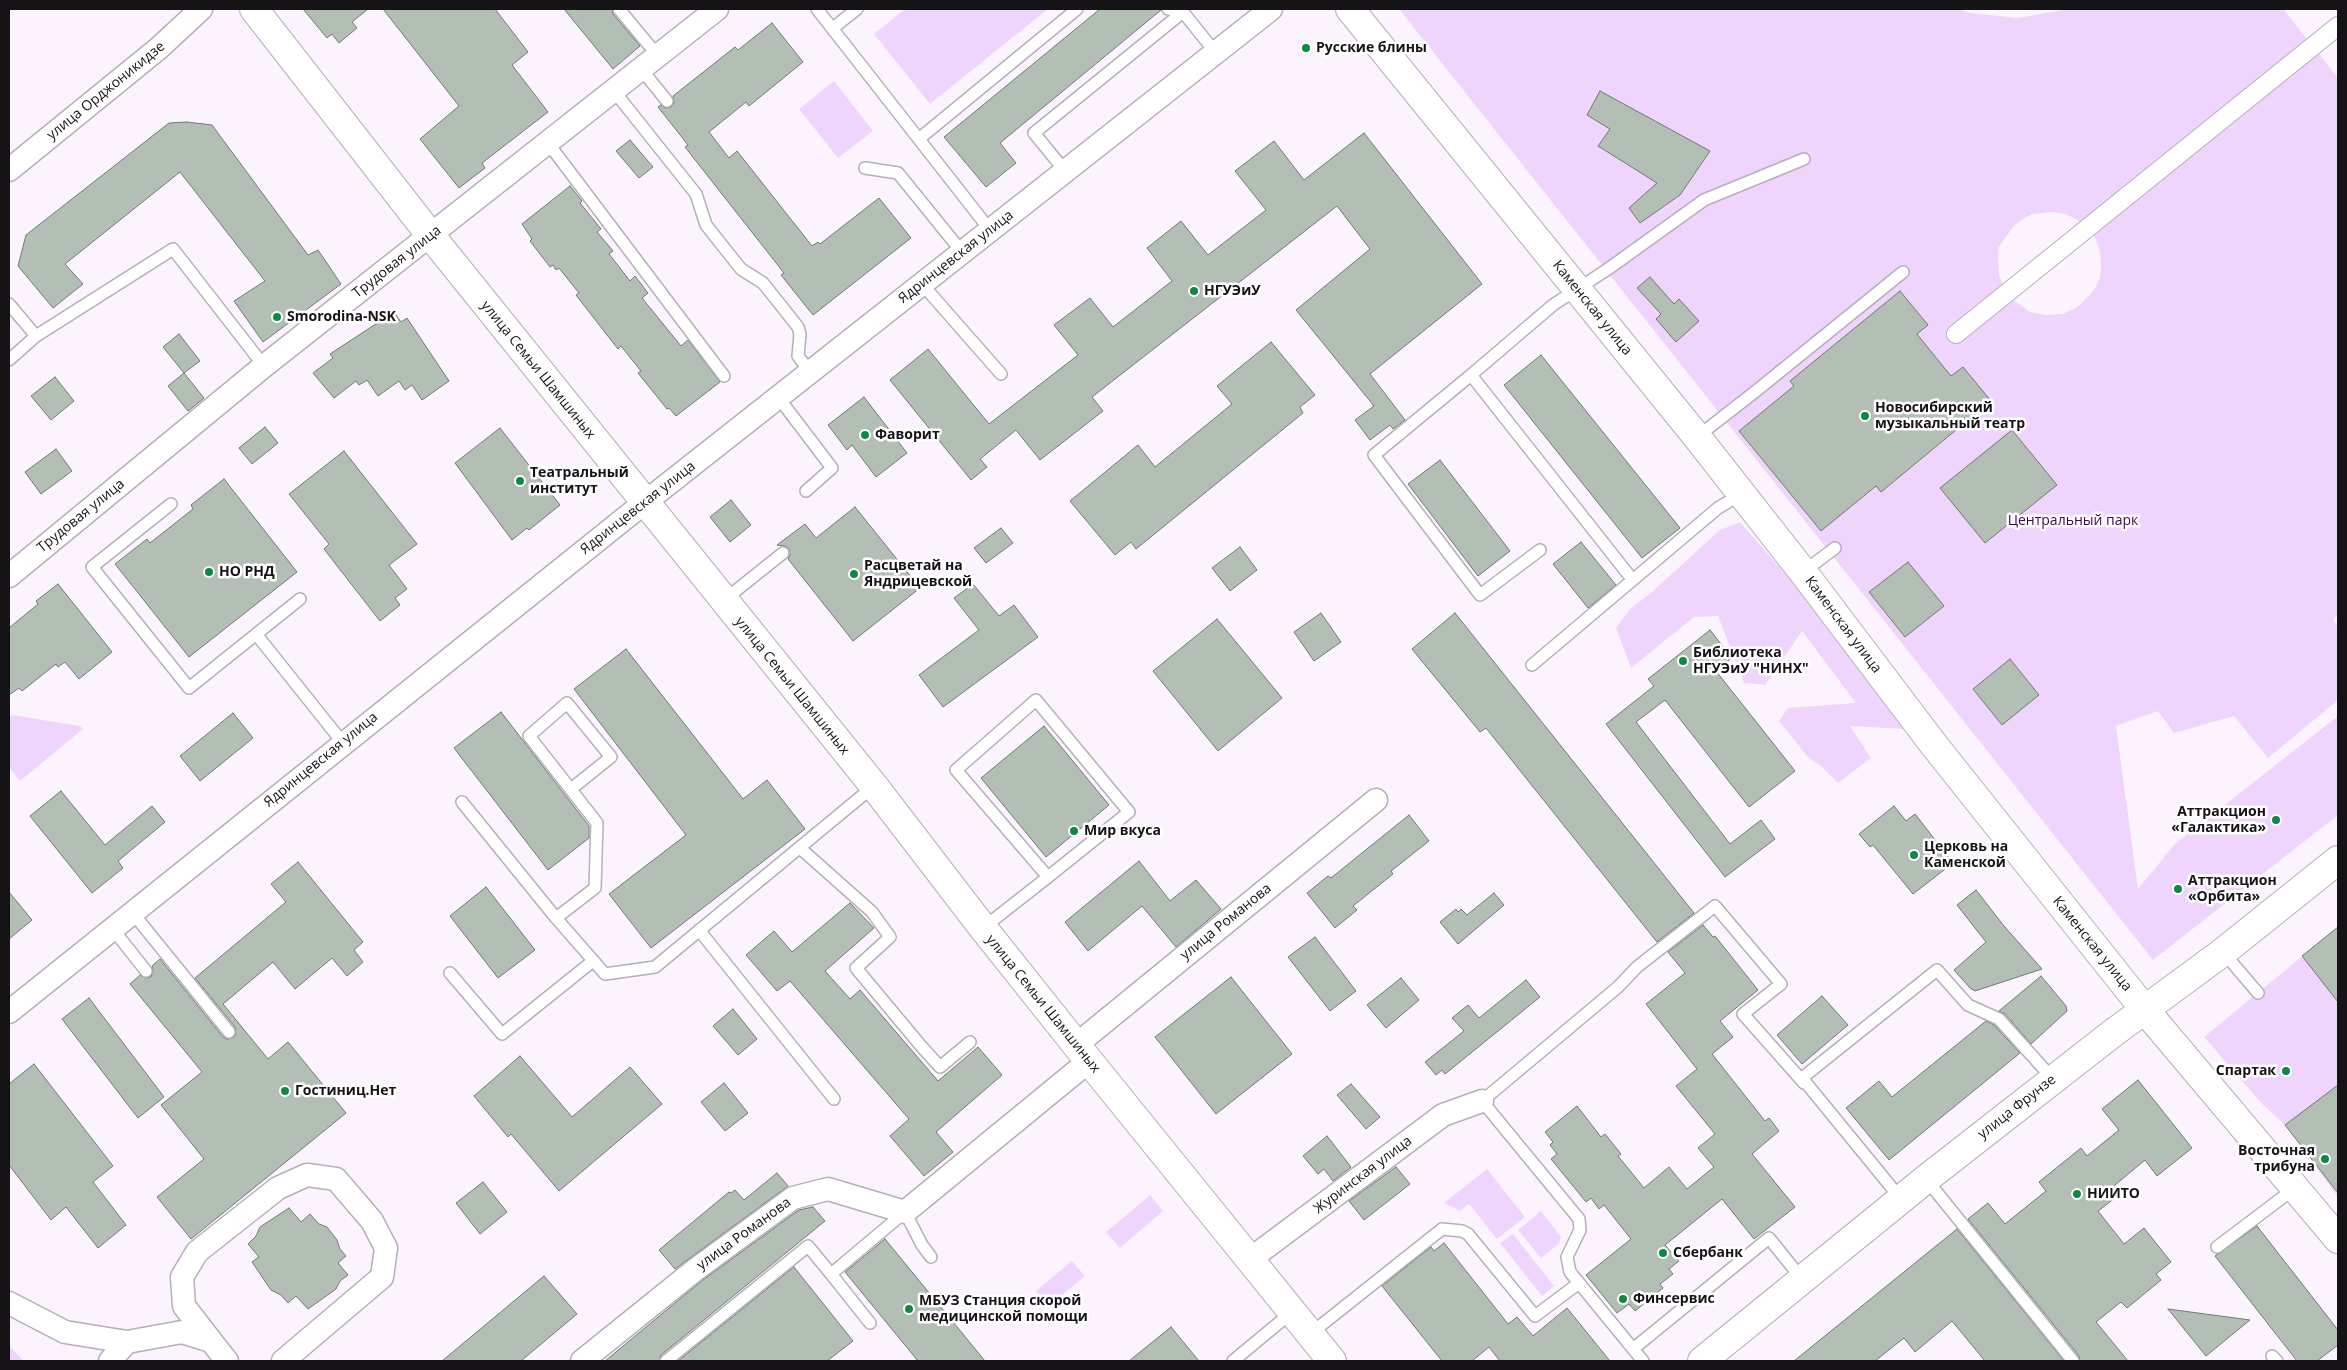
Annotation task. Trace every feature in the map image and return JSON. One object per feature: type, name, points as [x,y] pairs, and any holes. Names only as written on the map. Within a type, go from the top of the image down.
[{"type":"street","name":"улица Орджоникидзе","points":[[9,170],[159,48],[201,9]]},
{"type":"street","name":"улица Семьи Шамшиных","points":[[254,9],[431,236],[644,503],[874,786],[983,928],[1332,1361]]},
{"type":"street","name":"Трудовая улица","points":[[9,576],[264,366],[717,9]]},
{"type":"street","name":"Ядринцевская улица","points":[[9,1012],[644,503],[1271,9]]},
{"type":"street","name":"Каменская улица","points":[[1350,9],[1697,437],[1934,744],[2145,1010],[2338,1239]]},
{"type":"street","points":[[1956,334],[2338,26]]},
{"type":"street","name":"улица Романова","points":[[582,1361],[695,1270],[793,1198],[828,1189],[905,1212],[1083,1053],[1376,800]]},
{"type":"street","name":"улица Фрунзе","points":[[1702,1361],[1926,1179],[2053,1079],[2223,952],[2338,860]]},
{"type":"street","name":"Журинская улица","points":[[1249,1260],[1443,1115],[1482,1100]]},
{"type":"street","points":[[227,1361],[184,1306],[182,1277],[197,1252],[278,1188],[307,1175],[336,1179],[372,1220],[386,1248],[382,1277],[282,1361]]},
{"type":"street","points":[[9,1303],[65,1332],[127,1342],[182,1332],[211,1341]]},
{"type":"street","points":[[110,1361],[127,1342]]},
{"type":"lane","points":[[619,9],[649,62],[666,101]]},
{"type":"lane","points":[[818,9],[990,230]]},
{"type":"lane","points":[[833,28],[857,9]]},
{"type":"lane","points":[[920,138],[1077,9]]},
{"type":"lane","points":[[1168,9],[1183,12],[1215,52]]},
{"type":"lane","points":[[1065,171],[1034,133],[1183,12]]},
{"type":"lane","points":[[614,90],[696,194],[706,225],[741,269],[763,283],[798,327],[800,334],[798,356],[810,372]]},
{"type":"lane","points":[[548,143],[724,376]]},
{"type":"lane","points":[[1540,550],[1480,595],[1374,455],[1553,305],[1704,200],[1804,159]]},
{"type":"lane","points":[[865,168],[898,173],[962,252]]},
{"type":"lane","points":[[9,360],[36,336],[173,249],[264,366]]},
{"type":"lane","points":[[1697,437],[1902,272]]},
{"type":"lane","points":[[922,284],[1001,374]]},
{"type":"lane","points":[[9,304],[36,336]]},
{"type":"lane","points":[[1471,375],[1628,574]]},
{"type":"lane","points":[[778,397],[832,468],[806,491]]},
{"type":"lane","points":[[1532,665],[1718,508],[1741,494]]},
{"type":"lane","points":[[170,504],[92,567],[189,688],[300,599]]},
{"type":"lane","points":[[1803,572],[1835,548]]},
{"type":"lane","points":[[723,600],[783,553]]},
{"type":"lane","points":[[256,634],[343,743]]},
{"type":"lane","points":[[983,928],[1048,877],[1128,812],[1036,700],[956,770],[1048,877]]},
{"type":"lane","points":[[556,918],[594,888],[596,822],[570,789],[529,736],[568,704],[611,757],[570,789]]},
{"type":"lane","points":[[462,802],[556,918],[605,974],[654,967],[874,786]]},
{"type":"lane","points":[[800,848],[872,912],[890,937],[856,968],[921,1046],[940,1067],[970,1042]]},
{"type":"lane","points":[[1642,1361],[1570,1272],[1567,1257],[1580,1230],[1578,1219],[1482,1100],[1618,987],[1637,967],[1715,906],[1781,984],[1743,1014],[1901,1199]]},
{"type":"lane","points":[[132,912],[229,1032]]},
{"type":"lane","points":[[112,928],[146,970]]},
{"type":"lane","points":[[699,930],[834,1099]]},
{"type":"lane","points":[[2223,952],[2258,993]]},
{"type":"lane","points":[[450,973],[502,1034],[593,961]]},
{"type":"lane","points":[[1804,1084],[1802,1078],[1937,970],[1968,1005],[1999,1019],[2053,1079]]},
{"type":"lane","points":[[1926,1179],[2073,1361]]},
{"type":"lane","points":[[2217,1247],[2296,1187]]},
{"type":"lane","points":[[830,1274],[905,1212],[922,1245],[931,1256]]},
{"type":"lane","points":[[1310,1334],[1442,1229],[1462,1231],[1468,1234],[1535,1316],[1579,1283]]},
{"type":"lane","points":[[1633,1349],[1769,1238],[1802,1279]]},
{"type":"lane","points":[[666,1361],[808,1246],[870,1323]]},
{"type":"lane","points":[[1233,1361],[1292,1312]]},
{"type":"green space","points":[[905,9],[1048,9],[930,104],[874,34]]},
{"type":"green space","name":"Центральный парк","points":[[1399,9],[1959,9],[1970,13],[2018,18],[2068,9],[2283,9],[2338,78],[2338,615],[2333,619],[2338,627],[2338,700],[2268,758],[2234,716],[2174,733],[2158,711],[2116,726],[2138,889],[2175,844],[2338,716],[2338,815],[2153,960]],"holes":[[[2052,212],[2065,214],[2088,228],[2096,240],[2100,252],[2100,278],[2094,290],[2079,306],[2063,314],[2046,315],[2030,312],[2005,291],[1999,275],[1998,248],[2014,226],[2024,218],[2033,214]]]},
{"type":"green space","points":[[834,81],[873,131],[838,158],[799,109]]},
{"type":"green space","points":[[1740,522],[1798,588],[1905,729],[1850,726],[1871,758],[1838,783],[1807,756],[1779,721],[1788,708],[1856,703],[1802,631],[1765,685],[1744,683],[1718,616],[1694,617],[1631,668],[1616,628],[1630,609],[1652,592],[1720,530]]},
{"type":"green space","points":[[12,715],[80,726],[83,729],[20,781],[9,767],[9,718]]},
{"type":"green space","name":"Спартак","points":[[2338,927],[2338,1197],[2285,1125],[2263,1105],[2204,1037]]},
{"type":"green space","points":[[1487,1169],[1525,1217],[1497,1239],[1469,1204],[1460,1211],[1444,1203]]},
{"type":"green space","points":[[1150,1195],[1163,1211],[1120,1248],[1106,1232]]},
{"type":"green space","points":[[1541,1211],[1561,1237],[1559,1244],[1541,1258],[1518,1230]]},
{"type":"green space","points":[[1513,1234],[1554,1286],[1542,1296],[1500,1243]]},
{"type":"green space","points":[[1072,1261],[1085,1276],[1049,1306],[1036,1291]]},
{"type":"green space","points":[[9,1346],[24,1361],[9,1361]]},
{"type":"building","points":[[303,9],[368,9],[352,22],[357,28],[339,43],[332,34],[327,38]]},
{"type":"building","points":[[383,9],[495,9],[528,52],[512,65],[548,112],[482,163],[485,168],[459,188],[420,139],[459,106]]},
{"type":"building","points":[[564,9],[612,9],[613,14],[640,46],[613,69]]},
{"type":"building","points":[[1100,9],[1161,10],[1000,143],[1016,163],[986,187],[944,137]]},
{"type":"building","points":[[772,23],[803,62],[749,106],[746,102],[709,132],[729,158],[737,151],[812,246],[818,242],[820,244],[879,198],[911,238],[813,315],[781,275],[784,273],[685,147],[688,145],[658,107],[661,105],[665,108],[671,107],[674,103],[673,96],[735,47],[738,50]]},
{"type":"building","points":[[1600,91],[1710,151],[1680,195],[1640,223],[1629,208],[1657,183],[1598,146],[1610,129],[1587,115]]},
{"type":"building","points":[[187,122],[212,125],[308,255],[318,250],[341,284],[263,342],[234,301],[265,281],[180,172],[65,264],[83,284],[53,308],[18,266],[26,235],[169,123]]},
{"type":"building","name":"НГУЭиУ","points":[[1364,133],[1482,284],[1370,374],[1405,420],[1393,429],[1390,425],[1370,440],[1355,420],[1374,406],[1296,310],[1370,249],[1337,206],[1092,397],[1103,411],[1040,460],[1016,430],[980,459],[987,467],[971,480],[890,380],[928,349],[989,424],[1078,355],[1054,325],[1090,298],[1113,327],[1172,281],[1147,248],[1181,221],[1208,255],[1266,210],[1235,171],[1274,141],[1304,180]]},
{"type":"building","points":[[630,140],[653,167],[639,178],[616,151]]},
{"type":"building","points":[[570,186],[582,201],[580,203],[601,229],[597,232],[613,251],[609,254],[630,281],[635,276],[648,293],[642,298],[681,346],[688,340],[720,382],[676,416],[669,408],[667,409],[638,373],[641,371],[621,346],[618,349],[576,295],[579,293],[559,268],[556,270],[553,265],[550,267],[530,241],[532,239],[522,224]]},
{"type":"building","points":[[1650,277],[1674,304],[1679,299],[1699,321],[1676,342],[1656,319],[1661,314],[1637,288]]},
{"type":"building","name":"Новосибирский музыкальный театр","points":[[1900,291],[1928,325],[1917,334],[1951,376],[1963,367],[1991,401],[1881,492],[1876,486],[1821,531],[1739,431],[1794,386],[1790,381]]},
{"type":"building","points":[[394,312],[401,322],[407,318],[449,381],[422,400],[412,385],[405,390],[399,381],[378,396],[367,380],[359,385],[356,381],[334,398],[313,373],[333,358],[330,354]]},
{"type":"building","points":[[179,334],[200,361],[184,373],[163,347]]},
{"type":"building","points":[[1271,342],[1315,395],[1300,407],[1303,413],[1136,549],[1131,542],[1115,555],[1070,501],[1138,445],[1155,467],[1232,404],[1217,386]]},
{"type":"building","points":[[1541,355],[1680,528],[1642,558],[1504,385]]},
{"type":"building","points":[[184,373],[204,398],[188,411],[168,386]]},
{"type":"building","points":[[55,377],[74,401],[51,420],[31,396]]},
{"type":"building","name":"Фаворит","points":[[864,397],[907,453],[876,477],[852,445],[847,450],[828,425]]},
{"type":"building","points":[[265,427],[278,443],[252,464],[239,448]]},
{"type":"building","name":"Театральный институт","points":[[500,428],[560,505],[529,530],[527,528],[512,540],[455,463]]},
{"type":"building","points":[[2012,430],[2057,485],[1985,543],[1940,488]]},
{"type":"building","points":[[56,449],[72,471],[41,494],[25,472]]},
{"type":"building","points":[[344,451],[417,544],[389,565],[407,589],[395,598],[400,605],[380,621],[324,549],[329,544],[289,494]]},
{"type":"building","points":[[1440,460],[1510,551],[1478,576],[1408,484]]},
{"type":"building","points":[[224,479],[297,572],[189,657],[115,564],[147,539],[150,543],[193,509],[191,505]]},
{"type":"building","points":[[731,500],[751,525],[730,542],[710,517]]},
{"type":"building","name":"Расцветай на Яндрицевской","points":[[855,507],[920,588],[853,641],[788,559],[790,555],[789,549],[785,546],[777,545],[805,524],[816,538]]},
{"type":"building","points":[[1001,528],[1013,543],[986,563],[974,548]]},
{"type":"building","points":[[1581,542],[1616,585],[1588,608],[1553,564]]},
{"type":"building","points":[[1240,547],[1257,570],[1230,591],[1212,568]]},
{"type":"building","points":[[1908,562],[1944,606],[1905,637],[1869,592]]},
{"type":"building","points":[[58,584],[112,652],[79,679],[65,662],[58,667],[56,664],[22,691],[19,688],[9,695],[9,628],[38,604],[36,601]]},
{"type":"building","points":[[973,584],[999,616],[1014,605],[1038,637],[943,707],[919,675],[979,630],[954,598]]},
{"type":"building","points":[[1321,613],[1341,642],[1314,661],[1294,632]]},
{"type":"building","points":[[1455,613],[1694,913],[1657,942],[1486,728],[1480,732],[1412,649]]},
{"type":"building","points":[[1217,619],[1282,698],[1218,751],[1153,671]]},
{"type":"building","points":[[1710,630],[1732,658],[1716,671],[1795,771],[1749,807],[1665,700],[1636,722],[1730,844],[1761,820],[1775,839],[1725,877],[1606,724],[1654,686],[1648,679]]},
{"type":"building","points":[[626,649],[743,799],[767,780],[805,829],[651,948],[609,894],[686,835],[574,689]]},
{"type":"building","points":[[2010,659],[2039,695],[2002,725],[1973,689]]},
{"type":"building","points":[[501,712],[589,826],[589,838],[548,870],[454,748]]},
{"type":"building","points":[[233,713],[253,738],[200,781],[180,756]]},
{"type":"building","points":[[1044,726],[1109,805],[1046,857],[981,778]]},
{"type":"building","points":[[61,791],[105,845],[152,806],[165,822],[118,861],[123,868],[92,893],[30,816]]},
{"type":"building","name":"Церковь на Каменской","points":[[1894,806],[1906,821],[1915,814],[1953,863],[1913,894],[1873,845],[1870,847],[1859,834]]},
{"type":"building","points":[[1409,815],[1429,841],[1391,871],[1393,874],[1353,906],[1357,910],[1335,928],[1307,893],[1328,876],[1331,878]]},
{"type":"building","points":[[1139,861],[1170,901],[1196,880],[1221,909],[1176,947],[1142,906],[1088,951],[1065,922]]},
{"type":"building","points":[[298,862],[363,942],[354,950],[363,962],[347,976],[332,958],[295,989],[273,962],[223,1004],[268,1059],[288,1042],[346,1113],[191,1239],[157,1197],[204,1159],[161,1105],[202,1072],[130,984],[140,975],[147,978],[151,977],[152,966],[160,959],[223,1037],[227,1039],[233,1038],[236,1034],[235,1027],[195,978],[286,902],[271,884]]},
{"type":"building","points":[[486,887],[535,950],[498,978],[450,916]]},
{"type":"building","points":[[1976,890],[2004,926],[2042,969],[1975,991],[1954,970],[1986,942],[1957,905]]},
{"type":"building","points":[[9,892],[32,920],[9,939]]},
{"type":"building","points":[[1494,893],[1504,905],[1458,944],[1440,922],[1456,909],[1458,912],[1461,909],[1467,915]]},
{"type":"building","points":[[850,903],[874,928],[825,971],[850,999],[860,990],[938,1081],[978,1047],[1002,1075],[936,1132],[953,1152],[924,1176],[890,1136],[909,1119],[790,981],[777,991],[746,955],[774,931],[792,952]]},
{"type":"building","points":[[1703,925],[1713,937],[1715,936],[1758,990],[1720,1021],[1733,1037],[1712,1054],[1765,1121],[1769,1118],[1779,1131],[1752,1154],[1795,1207],[1754,1239],[1722,1199],[1665,1245],[1679,1261],[1669,1269],[1673,1274],[1660,1284],[1663,1288],[1635,1311],[1629,1304],[1617,1313],[1586,1275],[1631,1239],[1604,1205],[1599,1209],[1591,1198],[1586,1202],[1551,1159],[1557,1154],[1550,1145],[1553,1142],[1545,1132],[1577,1106],[1601,1137],[1605,1134],[1621,1154],[1618,1156],[1644,1188],[1669,1167],[1687,1189],[1714,1167],[1698,1148],[1715,1134],[1676,1086],[1697,1069],[1646,1004],[1685,973],[1668,952]]},
{"type":"building","points":[[2338,927],[2338,1002],[2302,956]]},
{"type":"building","points":[[1315,937],[1356,991],[1330,1011],[1288,957]]},
{"type":"building","points":[[2041,976],[2066,1006],[2067,1011],[2031,1044],[2005,1014],[1999,1011]]},
{"type":"building","points":[[1231,977],[1292,1054],[1216,1114],[1155,1037]]},
{"type":"building","points":[[1401,978],[1419,1000],[1386,1028],[1367,1005]]},
{"type":"building","points":[[1526,980],[1540,997],[1445,1074],[1442,1070],[1436,1075],[1425,1062],[1464,1031],[1452,1018],[1468,1005],[1479,1018]]},
{"type":"building","points":[[1822,996],[1848,1025],[1802,1064],[1777,1035]]},
{"type":"building","points":[[89,998],[164,1097],[138,1118],[62,1019]]},
{"type":"building","points":[[733,1009],[757,1039],[738,1055],[713,1026]]},
{"type":"building","points":[[1986,1021],[1994,1025],[2020,1053],[1889,1160],[1846,1108],[1879,1081],[1892,1097]]},
{"type":"building","points":[[520,1056],[572,1117],[630,1067],[662,1104],[559,1191],[511,1134],[508,1137],[474,1096]]},
{"type":"building","points":[[34,1064],[113,1166],[93,1182],[126,1225],[98,1248],[66,1207],[51,1220],[9,1165],[9,1084]]},
{"type":"building","name":"НИИТО","points":[[2138,1080],[2192,1148],[2157,1176],[2145,1160],[2109,1190],[2115,1198],[2098,1211],[2124,1244],[2144,1228],[2171,1262],[2156,1274],[2161,1280],[2127,1308],[2121,1302],[2096,1322],[2128,1361],[2080,1361],[2079,1356],[1968,1219],[1988,1203],[2005,1224],[2046,1191],[2039,1182],[2081,1148],[2087,1156],[2119,1130],[2102,1109]]},
{"type":"building","points":[[724,1083],[748,1113],[725,1131],[701,1102]]},
{"type":"building","points":[[1351,1084],[1380,1117],[1366,1129],[1337,1095]]},
{"type":"building","name":"Восточная трибуна","points":[[2338,1085],[2338,1193],[2285,1125]]},
{"type":"building","points":[[1327,1136],[1351,1167],[1333,1181],[1324,1169],[1318,1174],[1303,1156]]},
{"type":"building","points":[[1396,1167],[1410,1184],[1364,1220],[1349,1201]]},
{"type":"building","points":[[777,1173],[788,1186],[675,1269],[659,1250],[729,1192],[731,1193],[735,1190],[744,1200]]},
{"type":"building","points":[[483,1182],[507,1212],[480,1234],[456,1203]]},
{"type":"building","points":[[813,1207],[825,1221],[661,1355],[659,1361],[605,1361],[703,1280],[799,1210]]},
{"type":"building","points":[[289,1208],[301,1222],[310,1214],[319,1224],[327,1227],[346,1256],[338,1263],[348,1275],[340,1281],[336,1289],[308,1309],[296,1296],[288,1303],[281,1295],[271,1290],[252,1262],[259,1257],[248,1244],[256,1236],[260,1227]]},
{"type":"building","points":[[2257,1226],[2338,1330],[2338,1345],[2317,1361],[2297,1361],[2215,1256]]},
{"type":"building","points":[[1957,1229],[2064,1361],[1985,1361],[1952,1321],[1915,1352],[1904,1338],[1875,1361],[1794,1361]]},
{"type":"building","name":"МБУЗ Станция скорой медицинской помощи","points":[[885,1239],[985,1361],[918,1361],[845,1272]]},
{"type":"building","points":[[1444,1243],[1508,1324],[1517,1317],[1533,1336],[1567,1308],[1610,1361],[1500,1361],[1489,1347],[1472,1361],[1442,1361],[1382,1286],[1431,1247],[1434,1251]]},
{"type":"building","points":[[794,1267],[853,1341],[827,1361],[678,1361]]},
{"type":"building","points":[[544,1276],[577,1314],[521,1361],[442,1361]]},
{"type":"building","points":[[2168,1309],[2250,1320],[2206,1356]]},
{"type":"building","points":[[1171,1327],[1199,1361],[1129,1361]]},
{"type":"place","name":"Русские блины","points":[[1306,48]]},
{"type":"place","name":"НГУЭиУ","points":[[1194,291]]},
{"type":"place","name":"Smorodina-NSK","points":[[277,317]]},
{"type":"place","name":"Новосибирский музыкальный театр","points":[[1865,416]]},
{"type":"place","name":"Фаворит","points":[[865,435]]},
{"type":"place","name":"Театральный институт","points":[[520,481]]},
{"type":"place","name":"НО РНД","points":[[209,572]]},
{"type":"place","name":"Расцветай на Яндрицевской","points":[[854,574]]},
{"type":"place","name":"Библиотека НГУЭиУ \"НИНХ\"","points":[[1683,661]]},
{"type":"place","name":"Аттракцион «Галактика»","points":[[2276,820]]},
{"type":"place","name":"Мир вкуса","points":[[1074,831]]},
{"type":"place","name":"Церковь на Каменской","points":[[1914,855]]},
{"type":"place","name":"Аттракцион «Орбита»","points":[[2178,889]]},
{"type":"place","name":"Спартак","points":[[2286,1071]]},
{"type":"place","name":"Гостиниц.Нет","points":[[285,1091]]},
{"type":"place","name":"Восточная трибуна","points":[[2325,1159]]},
{"type":"place","name":"НИИТО","points":[[2077,1194]]},
{"type":"place","name":"Сбербанк","points":[[1663,1253]]},
{"type":"place","name":"Финсервис","points":[[1623,1299]]},
{"type":"place","name":"МБУЗ Станция скорой медицинской помощи","points":[[909,1309]]}]
